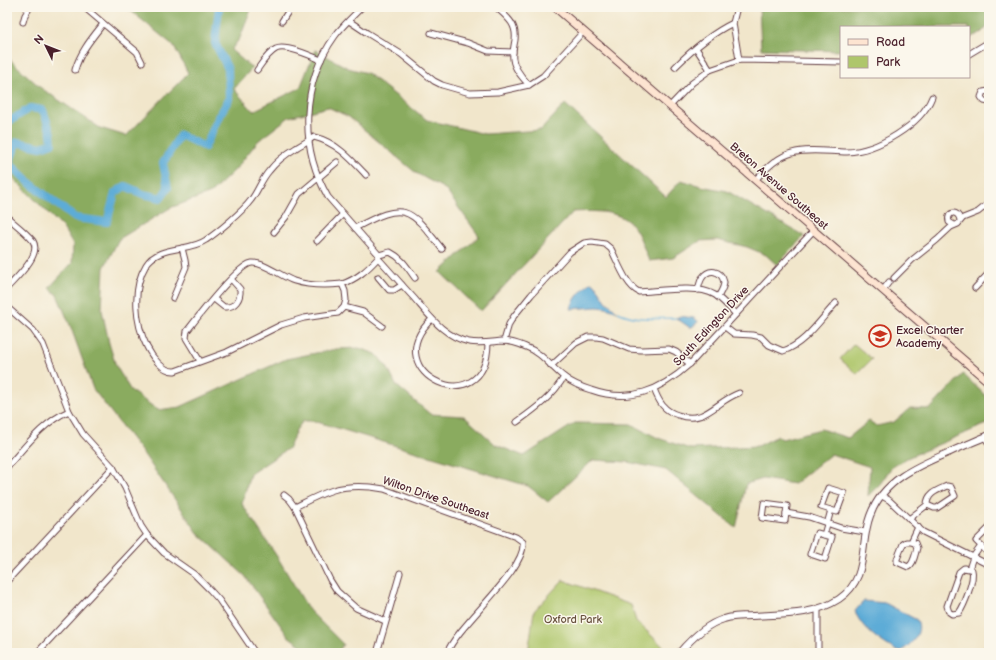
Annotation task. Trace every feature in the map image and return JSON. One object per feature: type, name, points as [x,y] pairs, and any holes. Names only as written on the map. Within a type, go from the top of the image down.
[{"type":"main road","name":"Breton Avenue Southeast","points":[[555,7],[989,382]]},
{"type":"street","points":[[23,22],[30,7]]},
{"type":"street","points":[[84,7],[137,52],[142,62]]},
{"type":"street","points":[[282,21],[291,7]]},
{"type":"street","name":"South Edington Drive","points":[[362,7],[336,35],[321,60],[309,99],[307,122],[310,152],[319,178],[328,197],[432,319],[453,336],[468,342],[488,343],[504,341],[527,347],[542,357],[564,377],[578,386],[598,393],[619,396],[636,395],[654,389],[677,376],[690,364],[814,230]]},
{"type":"street","points":[[496,7],[508,18],[515,28],[512,59],[514,65],[529,85]]},
{"type":"street","points":[[737,7],[733,23],[739,60]]},
{"type":"street","points":[[349,20],[401,54],[425,74],[442,85],[470,93],[498,92],[529,85],[543,76],[583,32]]},
{"type":"street","points":[[675,67],[696,48],[733,23]]},
{"type":"street","points":[[75,70],[78,58],[103,24]]},
{"type":"street","points":[[431,33],[468,43],[488,51],[513,52]]},
{"type":"street","points":[[970,53],[989,42]]},
{"type":"street","points":[[256,70],[265,59],[279,48],[291,50],[321,60]]},
{"type":"street","points":[[696,48],[710,70]]},
{"type":"street","points":[[670,106],[692,83],[710,70],[739,60],[840,62]]},
{"type":"street","points":[[989,91],[983,92],[982,97],[984,101],[989,102]]},
{"type":"street","points":[[755,180],[768,167],[782,157],[793,152],[850,152],[879,144],[894,136],[917,118],[928,106],[932,97]]},
{"type":"street","points":[[342,284],[345,290],[346,300],[344,307],[338,313],[304,318],[281,325],[227,352],[175,371],[168,371],[163,368],[152,356],[146,347],[138,317],[137,296],[141,278],[146,265],[152,258],[158,254],[206,241],[251,200],[263,178],[274,165],[296,148],[314,137],[329,142],[366,175]]},
{"type":"street","points":[[274,232],[286,216],[296,198],[337,162]]},
{"type":"street","points":[[951,226],[948,219],[949,215],[953,213],[961,217],[978,212],[989,203]]},
{"type":"street","points":[[355,228],[390,212],[406,212],[414,216],[422,224],[442,249]]},
{"type":"street","points":[[317,241],[343,214]]},
{"type":"street","points":[[7,217],[29,236],[34,242],[35,248],[34,254],[29,262],[7,288]]},
{"type":"street","points":[[894,278],[951,226],[958,224],[961,217]]},
{"type":"street","points":[[504,341],[509,324],[531,295],[570,252],[584,243],[597,243],[609,246],[628,284],[634,290],[639,292],[685,289],[698,290],[715,295],[736,314]]},
{"type":"street","points":[[173,298],[186,267],[186,260],[182,248]]},
{"type":"street","points":[[200,361],[185,334],[231,279],[251,263],[256,263],[293,281],[319,287],[350,282],[365,272],[379,257],[390,252],[402,259],[415,278]]},
{"type":"street","points":[[698,290],[702,277],[708,272],[714,271],[718,273],[724,282],[718,297]]},
{"type":"street","points":[[976,288],[989,273]]},
{"type":"street","points":[[378,277],[389,290],[394,290],[402,285]]},
{"type":"street","points":[[214,299],[224,307],[232,306],[236,302],[240,297],[240,289],[231,279]]},
{"type":"street","points":[[882,290],[889,282]]},
{"type":"street","points":[[725,327],[734,334],[761,337],[770,345],[783,352],[800,343],[836,302]]},
{"type":"street","points":[[7,307],[33,330],[43,344],[69,411],[83,434],[113,467],[125,488],[141,526],[147,535],[164,553],[194,574],[210,590],[219,600],[255,653]]},
{"type":"street","points":[[344,307],[362,312],[382,326]]},
{"type":"street","points":[[432,319],[420,332],[416,345],[416,354],[420,368],[430,379],[441,385],[455,387],[470,382],[481,373],[488,355],[488,343]]},
{"type":"street","points":[[551,366],[576,343],[588,337],[603,338],[629,349],[669,349],[676,352],[690,364]]},
{"type":"street","points":[[517,422],[547,399],[557,389],[564,377]]},
{"type":"street","points":[[654,389],[659,401],[666,410],[673,414],[688,418],[703,415],[726,399],[739,393]]},
{"type":"street","points":[[7,467],[44,427],[59,415],[69,411]]},
{"type":"street","points":[[679,653],[691,640],[708,626],[724,619],[742,616],[806,613],[825,607],[841,598],[859,574],[865,548],[865,532],[870,515],[882,496],[904,474],[919,465],[987,436],[989,444]]},
{"type":"street","points":[[7,581],[113,467]]},
{"type":"street","name":"Wilton Drive Southeast","points":[[295,506],[332,490],[344,487],[364,486],[384,489],[516,538],[523,542],[522,551],[511,571],[468,623],[449,649],[448,653]]},
{"type":"street","points":[[909,519],[927,505],[928,498],[932,493],[948,486],[951,488],[955,496],[937,508],[927,505]]},
{"type":"street","points":[[828,488],[844,493],[837,512],[831,510],[821,507],[828,488]]},
{"type":"street","points":[[284,496],[295,506],[330,580],[337,591],[356,608],[385,621]]},
{"type":"street","points":[[882,496],[889,500],[923,532],[989,565]]},
{"type":"street","points":[[764,503],[787,506],[786,513],[785,522],[762,518],[764,503]]},
{"type":"street","points":[[824,535],[831,510]]},
{"type":"street","points":[[786,513],[809,517],[841,528],[865,532]]},
{"type":"street","points":[[911,542],[918,527]]},
{"type":"street","points":[[989,528],[976,541],[989,552]]},
{"type":"street","points":[[817,533],[824,535],[832,537],[825,559],[810,554],[817,533]]},
{"type":"street","points":[[37,653],[147,535]]},
{"type":"street","points":[[911,542],[917,548],[911,565],[908,567],[899,564],[897,559],[902,544],[911,542]]},
{"type":"street","points":[[969,569],[973,557],[981,546]]},
{"type":"street","points":[[964,568],[969,569],[973,572],[971,583],[962,608],[959,613],[952,614],[949,612],[947,606],[959,572],[964,568]]},
{"type":"street","points":[[377,653],[400,573]]},
{"type":"street","points":[[818,609],[818,653]]},
{"type":"green space","points":[[126,7],[252,7],[240,38],[231,50],[252,68],[234,89],[253,111],[300,88],[315,50],[348,68],[367,73],[427,120],[485,134],[541,130],[565,104],[666,197],[681,180],[727,191],[804,236],[777,265],[766,255],[747,247],[717,240],[700,241],[673,258],[649,261],[637,232],[625,219],[609,213],[591,211],[573,212],[481,311],[440,272],[479,236],[445,189],[416,173],[349,117],[328,107],[289,117],[258,141],[235,170],[211,193],[170,208],[119,239],[104,268],[102,310],[109,343],[116,366],[131,391],[158,410],[180,407],[286,359],[336,349],[359,348],[376,354],[387,367],[396,385],[430,414],[464,416],[496,445],[524,456],[575,423],[631,424],[658,438],[690,449],[758,446],[778,436],[782,439],[821,429],[848,438],[869,421],[877,426],[894,422],[910,408],[930,409],[963,374],[989,399],[989,423],[907,458],[891,468],[880,484],[868,496],[870,467],[831,454],[794,484],[763,479],[746,484],[736,528],[666,470],[627,462],[593,460],[548,502],[528,486],[314,421],[303,421],[296,430],[289,448],[250,474],[242,504],[278,558],[309,610],[343,644],[338,653],[311,653],[288,636],[245,576],[198,533],[145,456],[93,389],[70,325],[57,295],[49,288],[72,263],[73,245],[63,228],[7,172],[7,57],[41,88],[100,128],[126,136],[188,73],[174,46]]},
{"type":"green space","points":[[759,7],[989,7],[989,25],[982,32],[970,38],[970,26],[840,26],[840,51],[761,49]]},
{"type":"green space","points":[[854,344],[872,359],[857,374],[840,359]]},
{"type":"green space","name":"Oxford Park","points":[[563,580],[631,605],[636,621],[670,653],[528,653],[534,611]]},
{"type":"water","points":[[592,282],[595,284],[606,301],[618,312],[597,307],[571,309],[579,294]]},
{"type":"water","points":[[680,316],[694,318],[698,322],[692,327],[689,327],[676,318]]},
{"type":"water","points":[[864,601],[885,603],[917,620],[919,629],[912,642],[901,651],[897,651],[872,634],[862,624],[855,611]]},
{"type":"waterway","points":[[7,123],[30,108],[43,110],[51,133],[52,143],[41,147],[17,142],[9,163],[31,184],[75,218],[107,222],[115,193],[125,186],[143,194],[161,198],[168,188],[163,163],[180,135],[205,147],[219,116],[229,99],[228,69],[215,43],[219,7]]},
{"type":"waterway","points":[[618,312],[639,318],[676,318]]},
{"type":"place","name":"Excel Charter Academy","points":[[880,336]]}]
